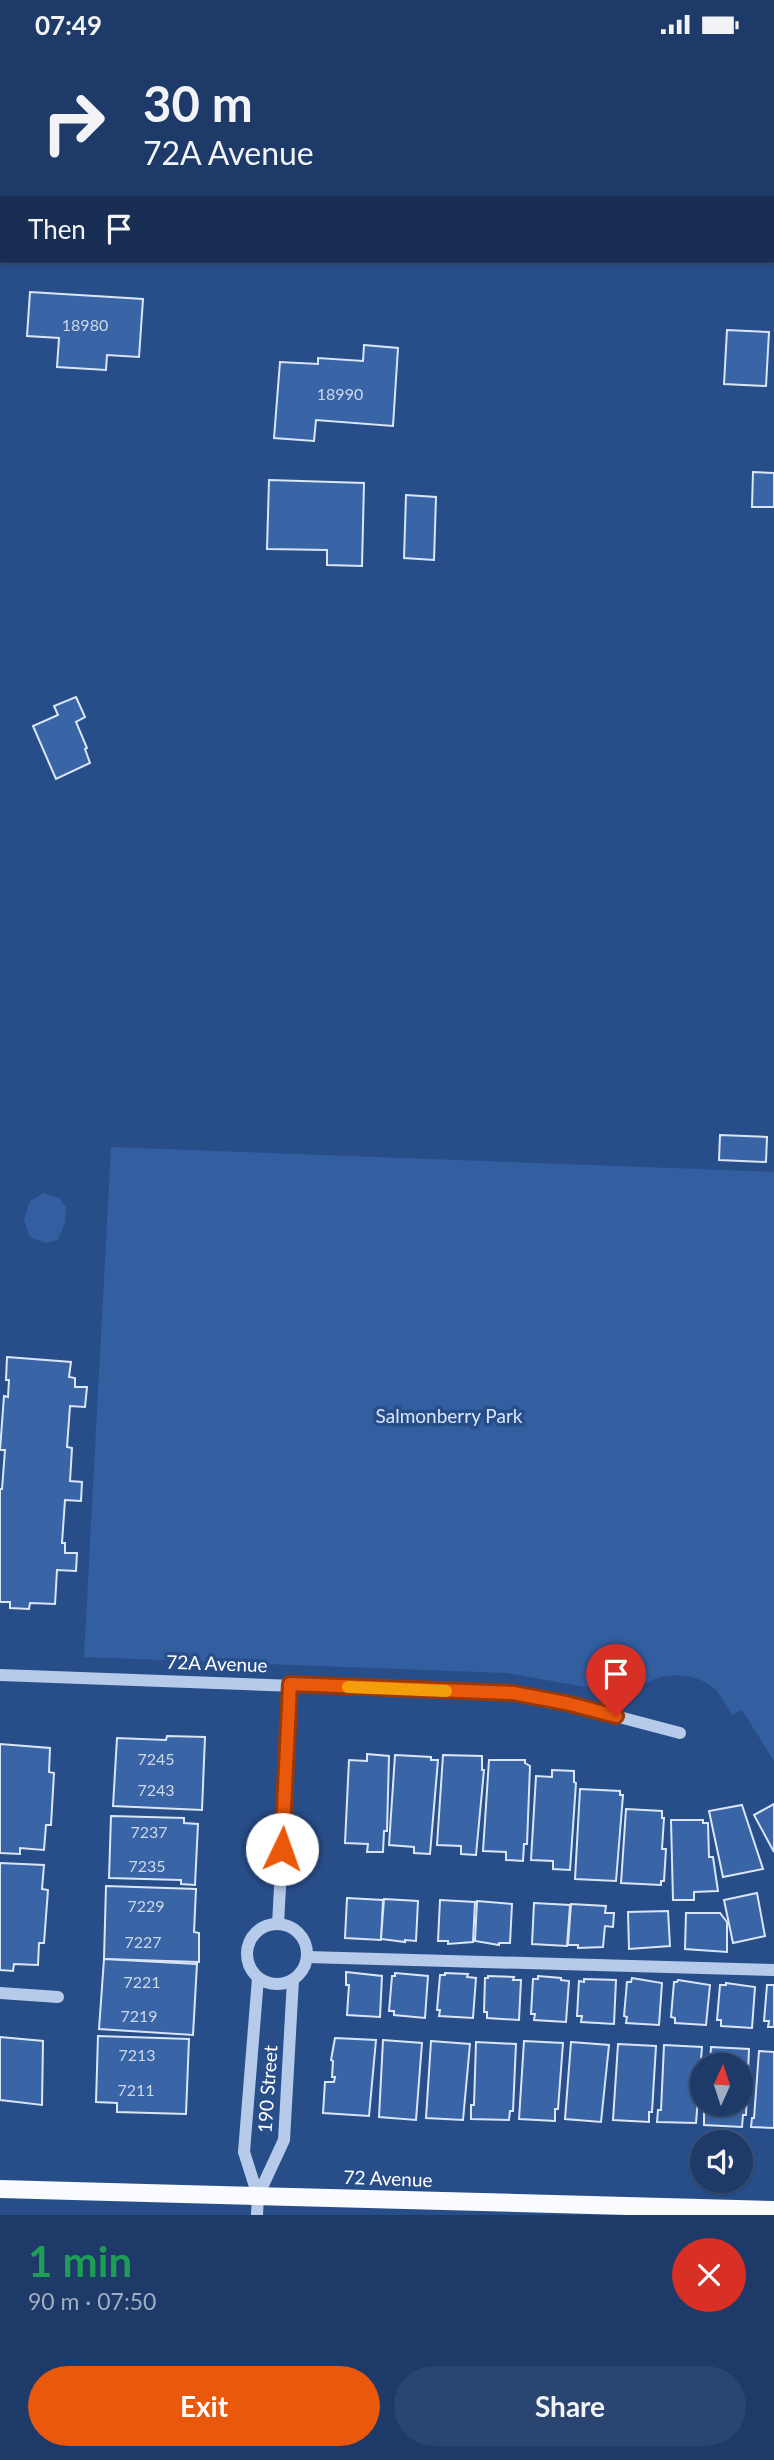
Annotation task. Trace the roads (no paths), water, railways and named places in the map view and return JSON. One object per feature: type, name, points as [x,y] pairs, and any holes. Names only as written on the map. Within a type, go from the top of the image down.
[{"type":"main road","name":"72 Avenue","points":[[0,2189],[774,2210]]},
{"type":"street","name":"72A Avenue","points":[[0,1675],[513,1693],[566,1703],[680,1733]]},
{"type":"street","points":[[290,1684],[278,1924],[300,1934],[307,1949],[307,1957],[774,1970]]},
{"type":"street","name":"190 Street","points":[[257,2215],[258,2196],[244,2152],[258,1978],[248,1962],[249,1943],[260,1929],[278,1924]]},
{"type":"street","name":"190 Street","points":[[258,2196],[284,2140],[293,1980],[305,1966],[307,1957]]},
{"type":"street","points":[[258,1978],[275,1984],[293,1980]]},
{"type":"street","points":[[0,1993],[58,1997]]},
{"type":"park label","name":"Salmonberry Park","points":[[449,1415]]}]
